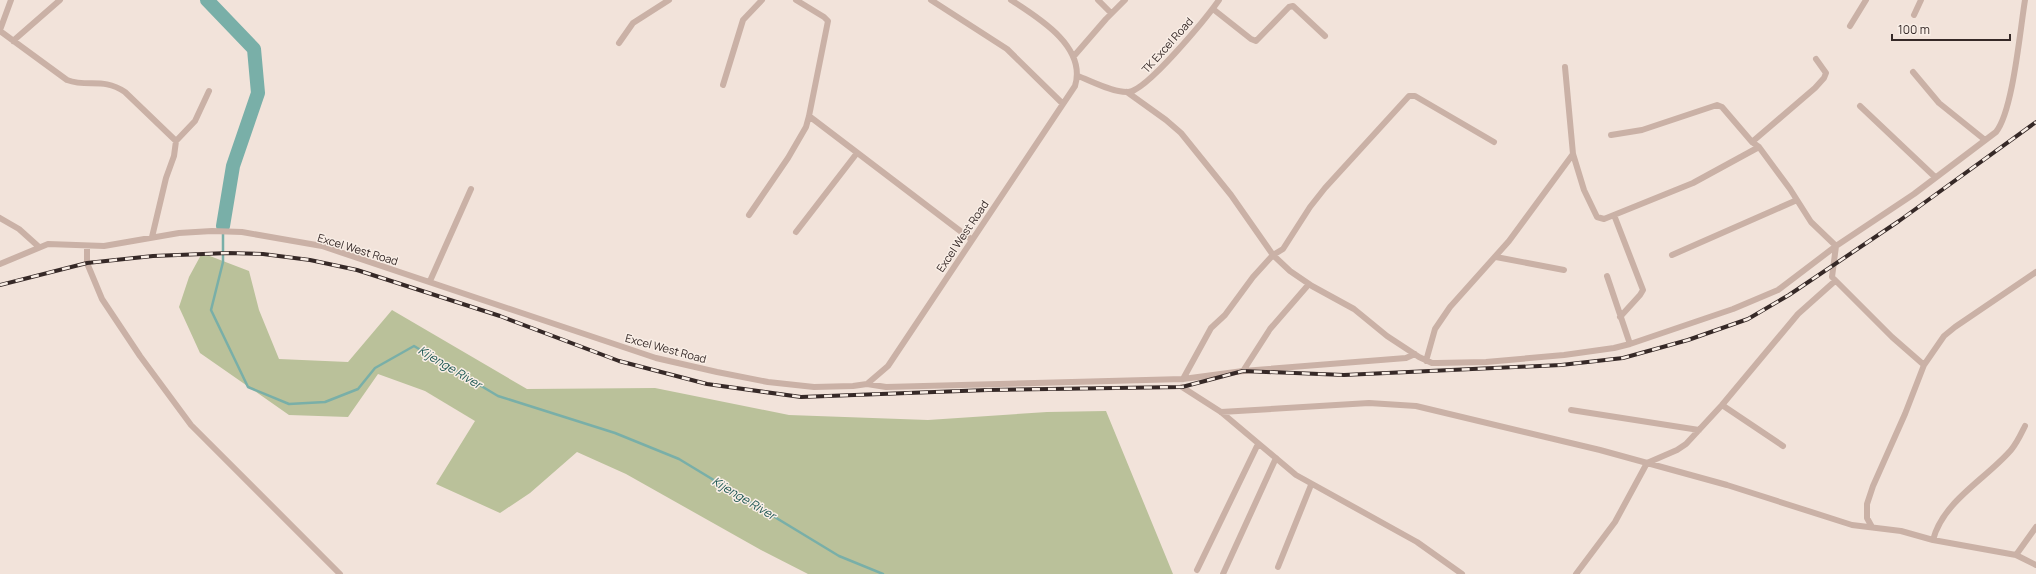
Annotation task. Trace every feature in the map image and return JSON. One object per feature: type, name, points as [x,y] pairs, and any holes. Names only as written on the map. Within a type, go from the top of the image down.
[{"type":"street","points":[[11,0],[0,31],[67,80],[74,83],[100,82],[117,86],[176,141]]},
{"type":"street","points":[[13,40],[60,0]]},
{"type":"street","points":[[619,43],[633,23],[669,0]]},
{"type":"street","points":[[723,85],[742,24],[750,11],[762,0]]},
{"type":"street","points":[[749,215],[790,155],[809,116],[828,21],[796,0]]},
{"type":"street","points":[[931,0],[1007,49],[1063,104]]},
{"type":"street","points":[[1011,0],[1052,30],[1074,56],[1077,64],[1078,76],[1127,92],[1166,120],[1181,133],[1240,207],[1273,255],[1290,271],[1309,284],[1354,309],[1386,336],[1426,361],[1453,363],[1486,362],[1564,355],[1630,344],[1702,320],[1778,290],[1836,246],[1914,194],[1996,132],[2004,117],[2012,85],[2025,0]]},
{"type":"street","points":[[1098,0],[1111,13]]},
{"type":"street","points":[[1074,56],[1111,13],[1125,0]]},
{"type":"street","name":"TK Excel Road","points":[[1127,92],[1134,91],[1156,74],[1213,9],[1219,0]]},
{"type":"street","points":[[1850,26],[1866,0]]},
{"type":"street","points":[[1914,15],[1921,0]]},
{"type":"street","points":[[1213,9],[1251,39],[1256,41],[1288,7],[1293,6],[1325,36]]},
{"type":"street","points":[[1752,142],[1815,88],[1824,78],[1826,73],[1816,59]]},
{"type":"street","points":[[1565,67],[1573,154],[1584,190],[1595,215],[1600,219],[1614,215],[1693,183],[1758,147]]},
{"type":"street","points":[[1914,72],[1939,103],[1985,140]]},
{"type":"street","name":"Excel West Road","points":[[0,264],[39,247],[58,244],[104,246],[152,237],[212,231],[242,232],[322,246],[663,359],[768,382],[814,386],[867,384],[888,366],[1075,86],[1078,76]]},
{"type":"street","points":[[152,237],[166,178],[174,156],[176,141],[195,121],[209,91]]},
{"type":"street","points":[[1183,379],[1212,328],[1225,315],[1253,277],[1273,255],[1283,249],[1310,207],[1325,188],[1409,96],[1415,96],[1494,142]]},
{"type":"street","points":[[1610,135],[1642,130],[1719,105],[1725,109],[1752,142],[1758,147],[1797,200],[1811,222],[1836,246]]},
{"type":"street","points":[[1860,106],[1935,177]]},
{"type":"street","points":[[809,116],[972,240]]},
{"type":"street","points":[[796,232],[857,153]]},
{"type":"street","points":[[1426,361],[1435,329],[1450,307],[1496,257],[1573,154]]},
{"type":"street","points":[[430,281],[471,189]]},
{"type":"street","points":[[1672,255],[1797,200]]},
{"type":"street","points":[[1614,215],[1643,290],[1620,317]]},
{"type":"street","points":[[0,218],[29,237],[39,247]]},
{"type":"street","points":[[87,246],[87,263],[102,299],[117,324],[179,410],[191,425],[340,574]]},
{"type":"street","points":[[1836,246],[1832,272],[1836,280],[1859,302],[1892,338],[1924,365]]},
{"type":"street","points":[[1496,257],[1564,270]]},
{"type":"street","points":[[1872,527],[1867,518],[1867,504],[1924,365],[1944,336],[2036,272]]},
{"type":"street","points":[[1607,276],[1630,344]]},
{"type":"street","points":[[1576,574],[1615,522],[1647,463],[1677,450],[1699,430],[1722,405],[1798,314],[1836,280]]},
{"type":"street","points":[[1243,371],[1270,329],[1309,284]]},
{"type":"street","points":[[867,384],[886,387],[1183,379],[1243,371],[1406,358],[1415,354]]},
{"type":"street","points":[[1182,386],[1221,412],[1258,444],[1311,485],[1417,542],[1462,574]]},
{"type":"street","points":[[1221,412],[1369,402],[1409,405],[1600,450],[1727,485],[1852,525],[1901,531],[1933,540],[2016,555],[2036,565]]},
{"type":"street","points":[[1722,405],[1783,446]]},
{"type":"street","points":[[1571,410],[1699,430]]},
{"type":"street","points":[[1933,540],[1935,530],[1942,517],[2006,455],[2018,439],[2025,426]]},
{"type":"street","points":[[1197,570],[1258,444]]},
{"type":"street","points":[[1223,574],[1276,458]]},
{"type":"street","points":[[1278,567],[1311,485]]},
{"type":"street","points":[[2016,555],[2036,527]]},
{"type":"green space","points":[[202,253],[249,271],[259,310],[279,359],[348,362],[392,310],[527,389],[655,388],[789,415],[928,420],[1047,412],[1106,411],[1173,574],[808,574],[761,550],[626,474],[577,452],[530,493],[500,513],[436,484],[475,421],[425,391],[378,374],[348,417],[289,415],[200,353],[179,307],[189,277]]},
{"type":"waterway","name":"Kijenge River","points":[[207,0],[254,49],[258,93],[233,166],[223,226]]},
{"type":"waterway","name":"Kijenge River","points":[[223,226],[223,262],[211,310],[248,387],[289,404],[325,402],[358,389],[375,368],[414,346],[498,396],[615,433],[679,459],[839,556],[883,574]]},
{"type":"railway","points":[[0,285],[87,263],[153,256],[228,253],[263,254],[310,260],[357,270],[500,316],[619,361],[707,384],[801,397],[988,390],[1182,387],[1243,371],[1344,375],[1561,365],[1623,358],[1688,340],[1748,319],[1789,295],[1899,221],[2036,122]]}]
